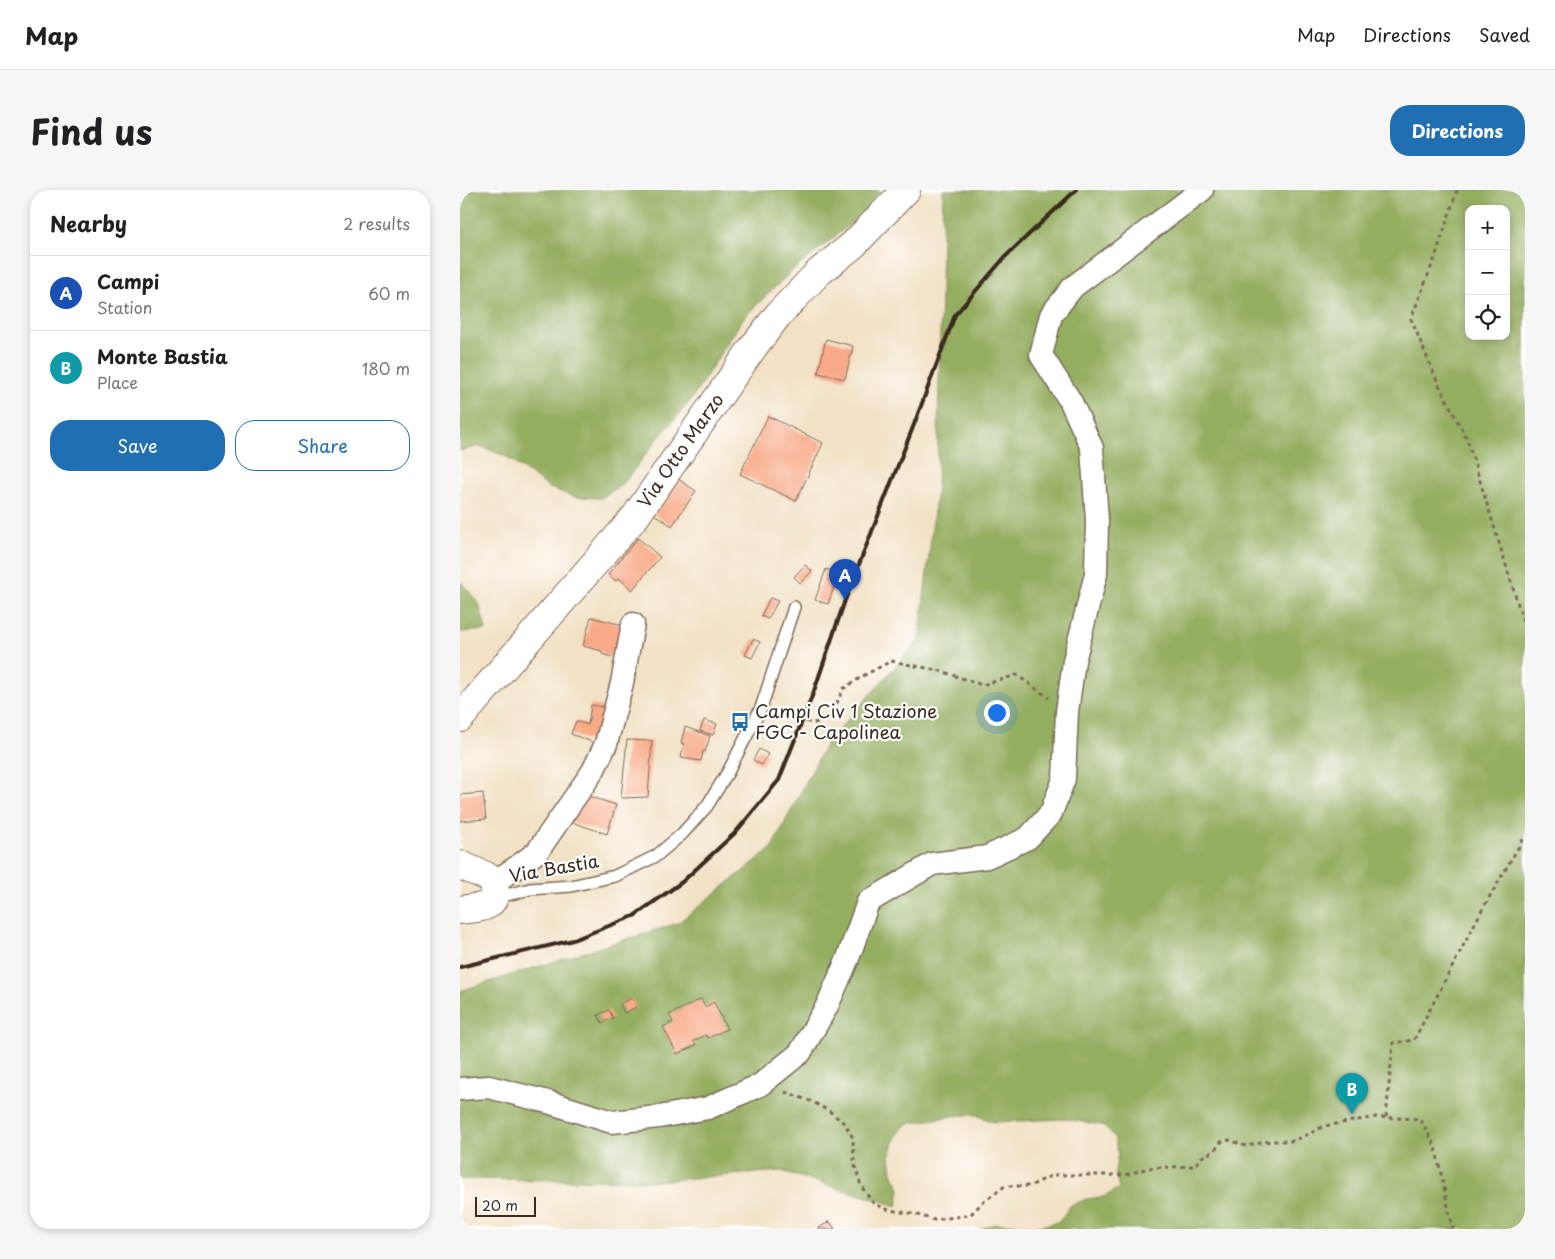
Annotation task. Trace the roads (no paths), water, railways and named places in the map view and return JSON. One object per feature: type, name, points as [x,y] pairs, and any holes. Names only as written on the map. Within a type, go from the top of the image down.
[{"type":"main road","name":"Via Otto Marzo","points":[[460,718],[635,517],[778,314],[818,273],[853,245],[906,190]]},
{"type":"main road","points":[[460,865],[486,876],[494,890],[490,903],[480,907],[460,910]]},
{"type":"street","points":[[460,1089],[489,1087],[548,1102],[612,1122],[708,1108],[760,1085],[800,1053],[827,1006],[848,958],[868,902],[932,864],[987,857],[1028,838],[1051,813],[1064,779],[1067,712],[1074,661],[1096,574],[1097,520],[1092,448],[1071,402],[1041,355],[1051,314],[1073,287],[1202,190]]},
{"type":"street","points":[[494,890],[517,867],[537,852],[593,771],[606,744],[622,683],[633,624]]},
{"type":"lane","name":"Via Bastia","points":[[494,890],[571,886],[614,876],[656,856],[682,834],[707,806],[728,772],[760,708],[794,607]]},
{"type":"railway","points":[[460,967],[573,940],[634,916],[682,882],[735,833],[779,780],[814,691],[845,600],[955,315],[1005,257],[1076,190]]},
{"type":"place","name":"Campi","points":[[845,600]]},
{"type":"place","name":"Campi Civ 1 Stazione FGC - Capolinea","points":[[740,722]]},
{"type":"place","name":"Monte Bastia","points":[[1352,1114]]}]
